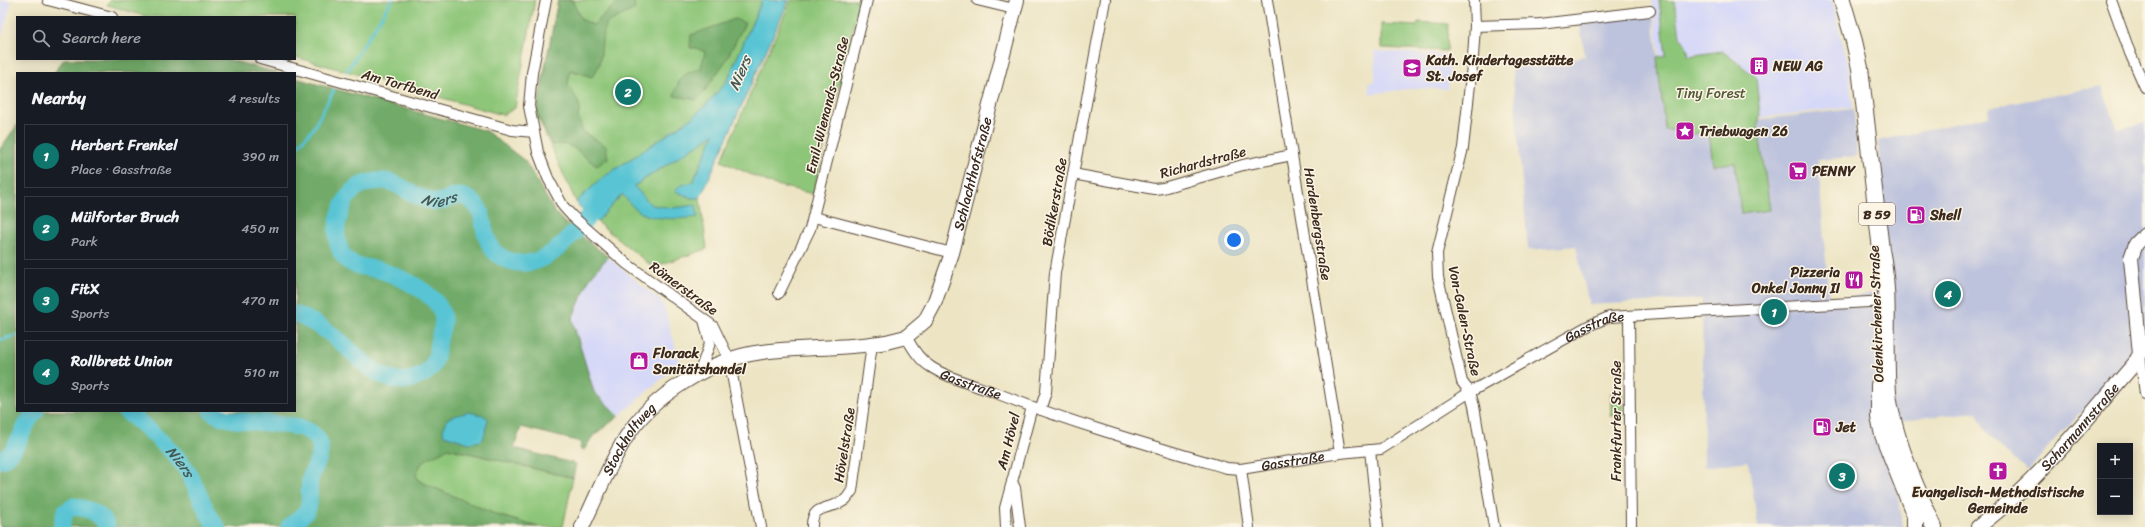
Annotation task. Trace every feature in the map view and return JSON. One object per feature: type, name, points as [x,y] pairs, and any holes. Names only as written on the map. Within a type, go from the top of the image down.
[{"type":"main road","name":"Odenkirchener Straße","points":[[1830,0],[1844,42],[1851,80],[1863,177],[1873,234],[1892,413],[1908,463],[1934,527]]},
{"type":"main road","name":"Odenkirchener Straße","points":[[1842,0],[1860,68],[1881,250],[1886,271],[1881,301],[1879,417],[1883,435],[1918,523]]},
{"type":"main road","name":"Schlachthofstraße","points":[[906,337],[925,321],[934,304],[952,254],[1015,4]]},
{"type":"main road","points":[[2140,354],[2131,258],[2136,244],[2145,235]]},
{"type":"main road","points":[[700,371],[730,359],[760,352],[872,344],[906,337]]},
{"type":"main road","name":"Scharmannstraße","points":[[1978,527],[2012,498],[2040,470],[2135,363],[2140,354]]},
{"type":"main road","name":"Stockholtweg","points":[[582,527],[625,438],[645,414],[673,390],[700,371]]},
{"type":"street","points":[[48,0],[108,16]]},
{"type":"street","name":"Römerstraße","points":[[546,0],[532,73],[529,106],[538,152],[548,178],[563,206],[572,216],[626,264],[713,326],[730,359],[761,527]]},
{"type":"street","name":"Emil-Wienands-Straße","points":[[779,293],[810,229],[814,217],[867,0]]},
{"type":"street","points":[[978,0],[1015,4]]},
{"type":"street","name":"Bödikerstraße","points":[[1036,409],[1046,392],[1055,273],[1105,0]]},
{"type":"street","name":"Hardenbergstraße","points":[[1267,0],[1340,453]]},
{"type":"street","name":"Von-Galen-Straße","points":[[1474,0],[1475,26],[1463,148],[1437,253],[1438,277],[1462,382],[1470,392],[1474,406],[1494,527]]},
{"type":"street","points":[[2111,0],[2130,53],[2145,87]]},
{"type":"street","points":[[1475,26],[1548,24],[1650,11]]},
{"type":"street","name":"Am Torfbend","points":[[264,60],[512,130],[534,132]]},
{"type":"street","name":"Richardstraße","points":[[1073,174],[1154,188],[1164,188],[1244,165],[1292,155]]},
{"type":"street","points":[[814,217],[952,254]]},
{"type":"street","name":"Gasstraße","points":[[906,337],[920,359],[932,368],[1036,409],[1145,444],[1227,468],[1241,469],[1340,453],[1381,449],[1470,392],[1588,326],[1609,317],[1881,301]]},
{"type":"street","name":"Frankfurter Straße","points":[[1629,316],[1631,527]]},
{"type":"street","points":[[700,371],[710,343],[703,318]]},
{"type":"street","name":"Hövelstraße","points":[[812,527],[812,518],[815,512],[846,499],[852,491],[872,344]]},
{"type":"street","points":[[2140,354],[2145,394]]},
{"type":"street","name":"Am Hövel","points":[[1006,527],[1005,508],[1036,409]]},
{"type":"street","points":[[1370,450],[1378,527]]},
{"type":"street","points":[[1241,469],[1249,527]]},
{"type":"street","name":"Am Hövel","points":[[1012,482],[1015,488],[1020,527]]},
{"type":"shaded area","points":[[0,0],[12,1],[0,42]]},
{"type":"shaded area","points":[[1652,0],[1832,0],[1849,68],[1853,107],[1670,128]]},
{"type":"shaded area","points":[[1652,10],[1668,130],[1854,109],[1857,156],[1818,160],[1829,302],[1885,290],[1878,141],[1989,116],[1988,108],[2102,86],[2117,129],[2145,123],[2145,394],[2140,354],[2056,438],[2028,471],[2005,452],[1985,430],[1977,412],[1927,417],[1877,426],[1899,497],[1903,527],[1758,527],[1748,461],[1704,467],[1702,299],[1589,305],[1576,246],[1528,250],[1512,67],[1542,65],[1585,56],[1579,18]]},
{"type":"shaded area","name":"Kath. Kindertagesstätte St. Josef","points":[[1375,51],[1449,55],[1448,89],[1415,88],[1370,94],[1369,83],[1375,81]]},
{"type":"shaded area","points":[[608,257],[663,303],[680,363],[619,416],[594,392],[572,319],[590,278]]},
{"type":"green space","points":[[110,0],[535,0],[515,108],[503,115],[296,57],[296,16],[145,16],[107,5]]},
{"type":"green space","points":[[558,0],[762,0],[727,81],[707,104],[692,118],[602,178],[576,202],[536,114]]},
{"type":"green space","points":[[558,0],[572,0],[581,19],[593,25],[620,0],[634,0],[635,9],[607,23],[602,37],[599,65],[592,77],[570,70],[568,85],[578,101],[580,108],[578,117],[583,132],[606,146],[608,158],[597,166],[572,147],[560,144],[552,145],[537,113]]},
{"type":"green space","points":[[791,0],[860,0],[813,194],[772,184],[721,161]]},
{"type":"green space","name":"Tiny Forest","points":[[1659,0],[1675,1],[1680,36],[1687,47],[1689,56],[1722,51],[1756,77],[1760,116],[1758,126],[1770,210],[1741,214],[1735,163],[1713,165],[1709,132],[1676,136],[1675,130],[1665,130],[1657,57],[1666,55]]},
{"type":"green space","points":[[735,19],[745,23],[725,62],[701,96],[697,100],[674,96],[682,77],[689,72],[701,68],[705,52],[696,48],[690,48],[691,35]]},
{"type":"green space","points":[[1418,22],[1448,24],[1447,51],[1381,48],[1381,24],[1417,26]]},
{"type":"green space","points":[[63,60],[231,60],[273,72],[55,72]]},
{"type":"green space","points":[[296,78],[486,131],[525,161],[555,212],[564,222],[608,257],[590,278],[572,319],[594,392],[619,416],[593,436],[584,450],[580,449],[581,442],[521,427],[514,448],[576,464],[573,478],[448,448],[429,458],[421,464],[418,469],[416,475],[419,481],[497,515],[538,527],[0,527],[0,149],[16,126],[16,412],[296,412]]},
{"type":"green space","points":[[715,133],[693,182],[681,185],[691,198],[700,198],[707,249],[653,267],[597,222],[622,194]]},
{"type":"green space","points":[[1611,393],[1623,393],[1623,416],[1611,416]]},
{"type":"green space","points":[[447,448],[573,478],[563,527],[538,527],[497,515],[419,481],[416,475],[421,464],[428,458]]},
{"type":"water","points":[[762,0],[789,0],[700,198],[691,198],[675,191],[681,185],[693,182],[714,134],[634,186],[651,205],[673,208],[696,205],[698,217],[675,219],[658,218],[643,214],[622,194],[597,222],[581,209],[576,202],[602,178],[692,118],[707,104],[727,81]]},
{"type":"water","points":[[468,412],[483,415],[488,419],[484,437],[481,441],[469,443],[444,435],[443,430],[448,418]]},
{"type":"waterway","points":[[347,71],[392,0]]},
{"type":"waterway","points":[[296,148],[313,129],[334,90]]},
{"type":"waterway","name":"Niers","points":[[296,314],[327,331],[367,366],[381,375],[393,380],[408,380],[418,377],[427,372],[435,361],[443,323],[442,313],[432,298],[416,286],[380,270],[355,265],[343,256],[338,242],[337,228],[343,205],[351,192],[364,184],[383,181],[395,184],[432,202],[440,202],[463,196],[474,203],[481,213],[486,237],[495,252],[507,260],[524,263],[538,261],[563,244],[605,198]]},
{"type":"waterway","points":[[0,340],[16,335]]},
{"type":"waterway","name":"Niers","points":[[0,460],[6,457],[16,446],[27,423],[35,412]]},
{"type":"waterway","name":"Niers","points":[[126,412],[158,438],[181,462],[217,527]]},
{"type":"waterway","name":"Niers","points":[[213,412],[222,417],[237,420],[289,425],[304,429],[315,435],[320,445],[320,449],[319,457],[312,473],[309,485],[308,507],[307,510],[289,527]]},
{"type":"waterway","name":"Niers","points":[[61,527],[65,512],[74,506],[94,512],[102,518],[107,527]]},
{"type":"place","name":"NEW AG","points":[[1759,66]]},
{"type":"place","name":"Kath. Kindertagesstätte St. Josef","points":[[1412,68]]},
{"type":"place","name":"Mülforter Bruch","points":[[628,92]]},
{"type":"place","name":"Triebwagen 26","points":[[1685,131]]},
{"type":"place","name":"PENNY","points":[[1798,171]]},
{"type":"place","name":"Shell","points":[[1916,215]]},
{"type":"place","name":"Pizzeria Onkel Jonny II","points":[[1854,280]]},
{"type":"place","name":"Rollbrett Union","points":[[1948,294]]},
{"type":"place","name":"Herbert Frenkel","points":[[1774,312]]},
{"type":"place","name":"Florack Sanitätshandel","points":[[639,361]]},
{"type":"place","name":"Jet","points":[[1822,427]]},
{"type":"place","name":"Evangelisch-Methodistische Gemeinde","points":[[1998,471]]},
{"type":"place","name":"FitX","points":[[1842,476]]}]
